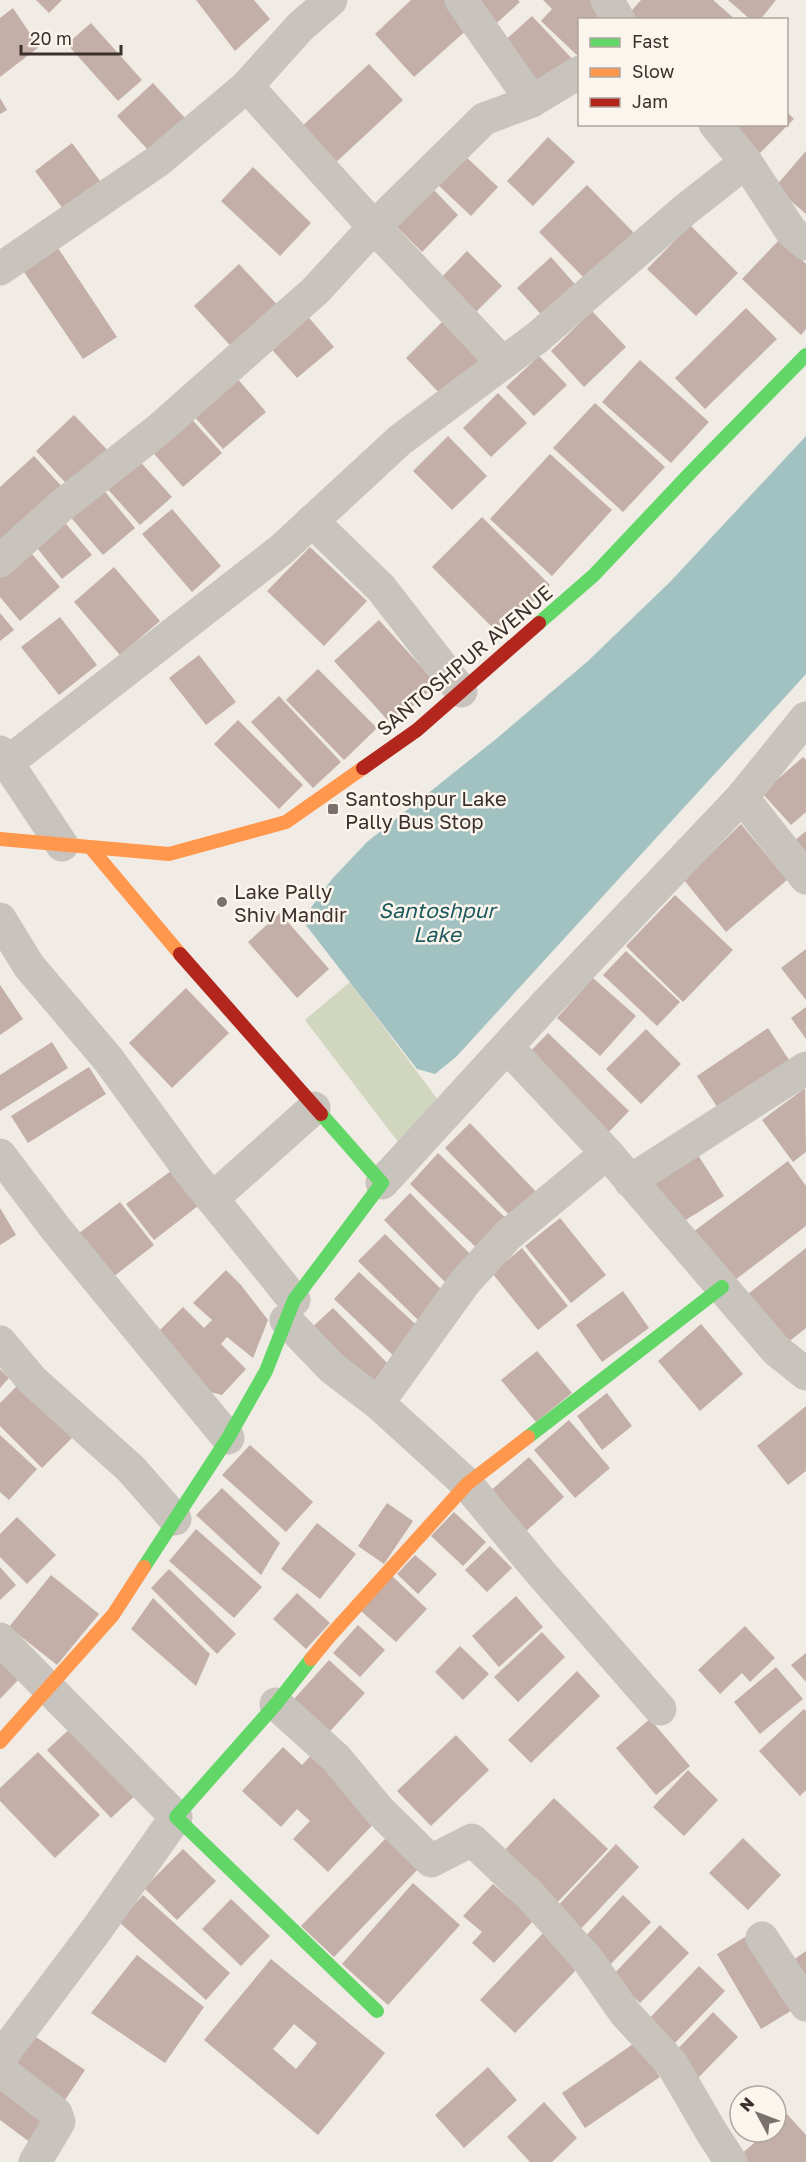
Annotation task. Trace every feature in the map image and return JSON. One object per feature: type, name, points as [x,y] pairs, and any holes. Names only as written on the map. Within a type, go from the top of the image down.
[{"type":"street","points":[[3,256],[158,161],[247,86],[300,27],[331,0]]},
{"type":"street","points":[[461,0],[532,101]]},
{"type":"street","points":[[607,0],[618,18]]},
{"type":"street","points":[[0,561],[60,507],[158,430],[315,291],[374,226],[484,119],[532,101],[578,73]]},
{"type":"street","points":[[247,86],[503,363]]},
{"type":"street","points":[[717,126],[746,162],[791,231],[806,244]]},
{"type":"street","points":[[382,1183],[76,846],[4,757],[263,564],[400,440],[538,337],[686,209],[746,162]]},
{"type":"street","name":"SANTOSHPUR AVENUE","points":[[0,839],[169,854],[286,822],[417,730],[594,575],[806,355]]},
{"type":"street","points":[[312,521],[381,588],[461,691]]},
{"type":"street","points":[[0,1742],[113,1615],[228,1438],[266,1371],[290,1310],[382,1183],[803,730]]},
{"type":"street","points":[[742,797],[806,878]]},
{"type":"street","points":[[0,919],[29,966],[108,1059],[212,1199],[332,1368],[378,1403],[467,1484],[540,1572],[660,1709]]},
{"type":"street","points":[[507,1047],[607,1154],[776,1350],[806,1374]]},
{"type":"street","points":[[630,1181],[806,1068]]},
{"type":"street","points":[[212,1199],[314,1108]]},
{"type":"street","points":[[378,1403],[465,1282],[507,1236],[607,1154]]},
{"type":"street","points":[[0,1155],[93,1275],[228,1438]]},
{"type":"street","points":[[0,2058],[97,1929],[176,1817],[276,1704],[329,1637],[467,1484],[722,1287]]},
{"type":"street","points":[[0,1342],[32,1380],[131,1469],[175,1519]]},
{"type":"street","points":[[0,1639],[176,1817],[377,2011]]},
{"type":"street","points":[[276,1704],[336,1758],[379,1810],[431,1861],[472,1840],[529,1894],[588,1960],[625,2013],[672,2064],[712,2133],[732,2162]]},
{"type":"street","points":[[762,1938],[806,2005]]},
{"type":"street","points":[[0,2070],[59,2117],[59,2122],[35,2162]]},
{"type":"green space","points":[[350,982],[447,1112],[408,1155],[305,1020]]},
{"type":"water","name":"Santoshpur Lake","points":[[806,436],[806,674],[456,1057],[435,1074],[417,1069],[302,920],[332,879],[367,842],[496,739],[588,661],[670,582]]},
{"type":"building","points":[[36,0],[62,0],[49,13]]},
{"type":"building","points":[[196,0],[254,0],[270,19],[235,51]]},
{"type":"building","points":[[411,0],[445,0],[470,27],[414,77],[375,34]]},
{"type":"building","points":[[463,0],[518,0],[520,2],[490,29]]},
{"type":"building","points":[[543,0],[595,0],[613,18],[578,18],[578,56],[541,21],[552,9]]},
{"type":"building","points":[[641,0],[713,0],[734,18],[625,18]]},
{"type":"building","points":[[728,0],[776,0],[762,18],[749,18]]},
{"type":"building","points":[[13,8],[39,47],[0,77],[0,18]]},
{"type":"building","points":[[532,16],[576,63],[542,93],[499,46]]},
{"type":"building","points":[[91,23],[142,80],[118,101],[67,44]]},
{"type":"building","points":[[369,64],[403,100],[332,166],[298,130]]},
{"type":"building","points":[[153,83],[194,128],[158,161],[117,116]]},
{"type":"building","points":[[0,98],[7,110],[0,114]]},
{"type":"building","points":[[788,113],[794,119],[788,125]]},
{"type":"building","points":[[734,126],[787,126],[760,153]]},
{"type":"building","points":[[548,137],[575,162],[533,206],[507,181]]},
{"type":"building","points":[[72,143],[106,189],[69,217],[35,171]]},
{"type":"building","points":[[806,151],[806,214],[775,187]]},
{"type":"building","points":[[463,154],[498,187],[471,216],[436,183]]},
{"type":"building","points":[[253,167],[311,223],[280,256],[221,201]]},
{"type":"building","points":[[587,185],[637,236],[589,283],[539,232]]},
{"type":"building","points":[[433,189],[458,215],[422,252],[396,226]]},
{"type":"building","points":[[690,225],[738,273],[696,316],[647,269]]},
{"type":"building","points":[[780,239],[806,264],[806,329],[801,335],[742,279]]},
{"type":"building","points":[[54,242],[117,337],[83,359],[20,266]]},
{"type":"building","points":[[467,251],[502,286],[475,313],[440,279]]},
{"type":"building","points":[[551,257],[581,291],[548,322],[517,288]]},
{"type":"building","points":[[239,264],[284,312],[239,355],[194,306]]},
{"type":"building","points":[[746,308],[777,339],[705,409],[675,378]]},
{"type":"building","points":[[592,311],[626,347],[584,387],[551,351]]},
{"type":"building","points":[[305,313],[334,347],[297,378],[268,345]]},
{"type":"building","points":[[443,321],[484,362],[446,400],[406,358]]},
{"type":"building","points":[[539,356],[567,385],[534,416],[506,387]]},
{"type":"building","points":[[640,360],[709,422],[671,463],[602,402]]},
{"type":"building","points":[[236,377],[266,412],[223,449],[192,414]]},
{"type":"building","points":[[498,393],[527,423],[491,457],[463,428]]},
{"type":"building","points":[[595,403],[665,467],[623,512],[553,448]]},
{"type":"building","points":[[187,414],[222,453],[183,487],[149,448]]},
{"type":"building","points":[[74,415],[113,456],[75,493],[36,451]]},
{"type":"building","points":[[448,436],[487,476],[452,510],[413,471]]},
{"type":"building","points":[[550,454],[612,510],[552,576],[490,519]]},
{"type":"building","points":[[34,456],[65,490],[0,540],[0,487]]},
{"type":"building","points":[[136,457],[172,497],[140,525],[104,485]]},
{"type":"building","points":[[101,487],[135,528],[103,555],[68,514]]},
{"type":"building","points":[[172,509],[221,566],[192,592],[142,534]]},
{"type":"building","points":[[482,517],[550,585],[500,635],[432,567]]},
{"type":"building","points":[[62,519],[92,555],[62,579],[33,543]]},
{"type":"building","points":[[310,547],[367,601],[324,646],[267,591]]},
{"type":"building","points":[[27,548],[60,587],[20,621],[0,597],[0,570]]},
{"type":"building","points":[[114,567],[160,621],[120,655],[74,602]]},
{"type":"building","points":[[0,613],[14,630],[0,641]]},
{"type":"building","points":[[60,617],[97,665],[59,695],[21,647]]},
{"type":"building","points":[[379,620],[437,684],[392,725],[334,661]]},
{"type":"building","points":[[199,655],[236,702],[206,725],[169,678]]},
{"type":"building","points":[[318,669],[377,728],[344,760],[286,700]]},
{"type":"building","points":[[279,696],[341,762],[313,788],[251,722]]},
{"type":"building","points":[[238,720],[303,785],[279,809],[214,744]]},
{"type":"building","points":[[803,757],[806,760],[806,812],[791,825],[762,793]]},
{"type":"building","points":[[741,824],[787,880],[726,932],[684,880]]},
{"type":"building","points":[[806,831],[806,858],[793,842]]},
{"type":"building","points":[[675,895],[733,950],[683,1002],[626,946]]},
{"type":"building","points":[[280,913],[329,969],[297,998],[248,942]]},
{"type":"building","points":[[806,949],[806,1000],[781,968]]},
{"type":"building","points":[[626,951],[680,1002],[657,1026],[603,975]]},
{"type":"building","points":[[593,978],[636,1016],[600,1056],[557,1018]]},
{"type":"building","points":[[0,985],[23,1019],[0,1035]]},
{"type":"building","points":[[186,988],[229,1033],[172,1088],[129,1043]]},
{"type":"building","points":[[806,1007],[806,1039],[791,1018]]},
{"type":"building","points":[[768,1028],[795,1069],[723,1116],[697,1076]]},
{"type":"building","points":[[646,1029],[681,1064],[641,1104],[606,1069]]},
{"type":"building","points":[[548,1033],[629,1111],[604,1137],[524,1058]]},
{"type":"building","points":[[52,1042],[68,1068],[0,1111],[0,1075]]},
{"type":"building","points":[[89,1067],[106,1094],[28,1143],[11,1116]]},
{"type":"building","points":[[805,1088],[806,1152],[793,1162],[762,1120]]},
{"type":"building","points":[[470,1123],[542,1198],[517,1223],[445,1148]]},
{"type":"building","points":[[696,1152],[724,1196],[673,1228],[645,1184]]},
{"type":"building","points":[[438,1153],[514,1226],[485,1256],[410,1184]]},
{"type":"building","points":[[788,1161],[806,1186],[806,1226],[727,1286],[689,1235]]},
{"type":"building","points":[[171,1171],[198,1206],[154,1240],[126,1204]]},
{"type":"building","points":[[410,1193],[476,1260],[449,1286],[384,1220]]},
{"type":"building","points":[[120,1202],[154,1245],[108,1281],[74,1237]]},
{"type":"building","points":[[0,1208],[16,1235],[0,1245]]},
{"type":"building","points":[[560,1218],[606,1275],[571,1303],[525,1246]]},
{"type":"building","points":[[385,1234],[445,1293],[418,1320],[358,1261]]},
{"type":"building","points":[[522,1248],[568,1306],[538,1330],[492,1273]]},
{"type":"building","points":[[806,1248],[806,1328],[782,1347],[743,1298]]},
{"type":"building","points":[[226,1270],[241,1285],[268,1320],[253,1358],[227,1337],[221,1344],[246,1369],[222,1395],[206,1391],[153,1337],[183,1307],[204,1328],[212,1320],[193,1303]]},
{"type":"building","points":[[359,1272],[424,1332],[398,1360],[334,1299]]},
{"type":"building","points":[[623,1291],[649,1328],[602,1362],[576,1325]]},
{"type":"building","points":[[333,1308],[398,1374],[375,1397],[309,1330]]},
{"type":"building","points":[[701,1324],[743,1374],[700,1411],[658,1361]]},
{"type":"building","points":[[537,1351],[572,1393],[536,1422],[501,1380]]},
{"type":"building","points":[[0,1369],[9,1378],[0,1388]]},
{"type":"building","points":[[18,1385],[72,1438],[42,1468],[0,1426],[0,1403]]},
{"type":"building","points":[[607,1393],[632,1426],[602,1450],[577,1416]]},
{"type":"building","points":[[806,1406],[806,1471],[788,1485],[757,1446]]},
{"type":"building","points":[[569,1420],[610,1468],[575,1498],[534,1450]]},
{"type":"building","points":[[0,1435],[37,1469],[9,1500],[0,1492]]},
{"type":"building","points":[[250,1445],[313,1502],[286,1532],[222,1475]]},
{"type":"building","points":[[529,1457],[564,1497],[515,1541],[480,1500]]},
{"type":"building","points":[[222,1488],[280,1543],[261,1575],[196,1515]]},
{"type":"building","points":[[387,1503],[413,1521],[384,1564],[358,1546]]},
{"type":"building","points":[[454,1512],[486,1542],[463,1566],[431,1536]]},
{"type":"building","points":[[17,1517],[56,1555],[27,1584],[0,1557],[0,1534]]},
{"type":"building","points":[[317,1523],[356,1554],[320,1599],[281,1569]]},
{"type":"building","points":[[196,1529],[262,1587],[234,1618],[169,1561]]},
{"type":"building","points":[[490,1546],[512,1568],[487,1592],[465,1570]]},
{"type":"building","points":[[415,1555],[437,1574],[418,1594],[397,1574]]},
{"type":"building","points":[[0,1567],[16,1585],[0,1600]]},
{"type":"building","points":[[169,1569],[236,1634],[217,1654],[151,1588]]},
{"type":"building","points":[[51,1575],[99,1614],[57,1665],[9,1627]]},
{"type":"building","points":[[392,1576],[427,1609],[396,1642],[361,1611]]},
{"type":"building","points":[[297,1593],[330,1623],[306,1649],[273,1619]]},
{"type":"building","points":[[516,1596],[543,1627],[499,1667],[472,1636]]},
{"type":"building","points":[[153,1598],[210,1654],[196,1686],[131,1629]]},
{"type":"building","points":[[358,1625],[385,1650],[360,1677],[333,1653]]},
{"type":"building","points":[[745,1626],[775,1658],[750,1682],[742,1673],[720,1694],[698,1670]]},
{"type":"building","points":[[542,1632],[565,1657],[518,1702],[494,1677]]},
{"type":"building","points":[[460,1646],[489,1674],[463,1700],[435,1672]]},
{"type":"building","points":[[806,1653],[806,1682],[791,1665]]},
{"type":"building","points":[[0,1658],[20,1678],[0,1699]]},
{"type":"building","points":[[329,1660],[365,1693],[323,1739],[287,1707]]},
{"type":"building","points":[[776,1667],[803,1699],[760,1734],[734,1702]]},
{"type":"building","points":[[577,1671],[600,1696],[531,1763],[508,1740]]},
{"type":"building","points":[[804,1709],[806,1711],[806,1790],[800,1796],[759,1751]]},
{"type":"building","points":[[650,1719],[690,1766],[656,1795],[616,1748]]},
{"type":"building","points":[[75,1724],[139,1792],[111,1818],[47,1750]]},
{"type":"building","points":[[456,1735],[489,1770],[431,1826],[397,1791]]},
{"type":"building","points":[[283,1747],[302,1765],[313,1753],[380,1817],[328,1872],[293,1839],[310,1821],[297,1809],[281,1827],[242,1791]]},
{"type":"building","points":[[38,1752],[100,1815],[55,1858],[0,1801],[0,1788]]},
{"type":"building","points":[[688,1770],[718,1800],[684,1836],[653,1807]]},
{"type":"building","points":[[554,1798],[608,1849],[553,1907],[499,1856]]},
{"type":"building","points":[[387,1837],[419,1868],[334,1957],[301,1926]]},
{"type":"building","points":[[743,1838],[781,1875],[748,1910],[709,1873]]},
{"type":"building","points":[[616,1844],[639,1867],[576,1934],[552,1912]]},
{"type":"building","points":[[183,1849],[216,1881],[177,1920],[144,1888]]},
{"type":"building","points":[[413,1883],[460,1925],[388,2005],[342,1964]]},
{"type":"building","points":[[493,1884],[534,1920],[494,1963],[472,1943],[482,1932],[463,1916]]},
{"type":"building","points":[[143,1895],[230,1973],[206,2000],[119,1922]]},
{"type":"building","points":[[623,1895],[651,1922],[610,1965],[583,1939]]},
{"type":"building","points":[[231,1899],[270,1936],[241,1966],[202,1929]]},
{"type":"building","points":[[660,1925],[689,1953],[640,2003],[612,1976]]},
{"type":"building","points":[[544,1932],[580,1966],[515,2033],[480,2000]]},
{"type":"building","points":[[750,1934],[794,2009],[761,2029],[717,1954]]},
{"type":"building","points":[[806,1951],[806,1988],[788,1964]]},
{"type":"building","points":[[137,1955],[204,2007],[165,2063],[91,2013]]},
{"type":"building","points":[[271,1959],[385,2053],[318,2135],[204,2040]],"holes":[[[294,2024],[317,2043],[296,2069],[273,2049]]]},
{"type":"building","points":[[699,1966],[725,1991],[673,2045],[647,2021]]},
{"type":"building","points":[[713,2012],[738,2037],[696,2080],[671,2056]]},
{"type":"building","points":[[30,2033],[85,2070],[63,2103],[8,2067]]},
{"type":"building","points":[[636,2042],[660,2077],[585,2128],[562,2093]]},
{"type":"building","points":[[488,2067],[517,2100],[464,2148],[435,2115]]},
{"type":"building","points":[[0,2083],[51,2117],[31,2143],[0,2120]]},
{"type":"building","points":[[544,2102],[577,2138],[552,2162],[530,2162],[507,2137]]},
{"type":"building","points":[[788,2115],[806,2135],[806,2162],[745,2162],[739,2156],[753,2144],[788,2144]]},
{"type":"traffic: fast","points":[[539,623],[594,575],[806,355]]},
{"type":"traffic: fast","points":[[144,1567],[228,1438],[266,1371],[294,1300],[382,1183],[321,1114]]},
{"type":"traffic: fast","points":[[528,1437],[722,1287]]},
{"type":"traffic: fast","points":[[311,1659],[276,1704],[176,1817],[377,2011]]},
{"type":"traffic: slow","points":[[0,839],[169,854],[286,822],[363,768]]},
{"type":"traffic: slow","points":[[90,847],[180,954]]},
{"type":"traffic: slow","points":[[311,1659],[467,1484],[528,1437]]},
{"type":"traffic: slow","points":[[0,1742],[113,1615],[144,1567]]},
{"type":"traffic: jam","points":[[363,768],[417,730],[539,623]]},
{"type":"traffic: jam","points":[[180,954],[321,1114]]},
{"type":"place","name":"Santoshpur Lake Pally Bus Stop","points":[[333,809]]},
{"type":"place","name":"Lake Pally Shiv Mandir","points":[[222,902]]}]
